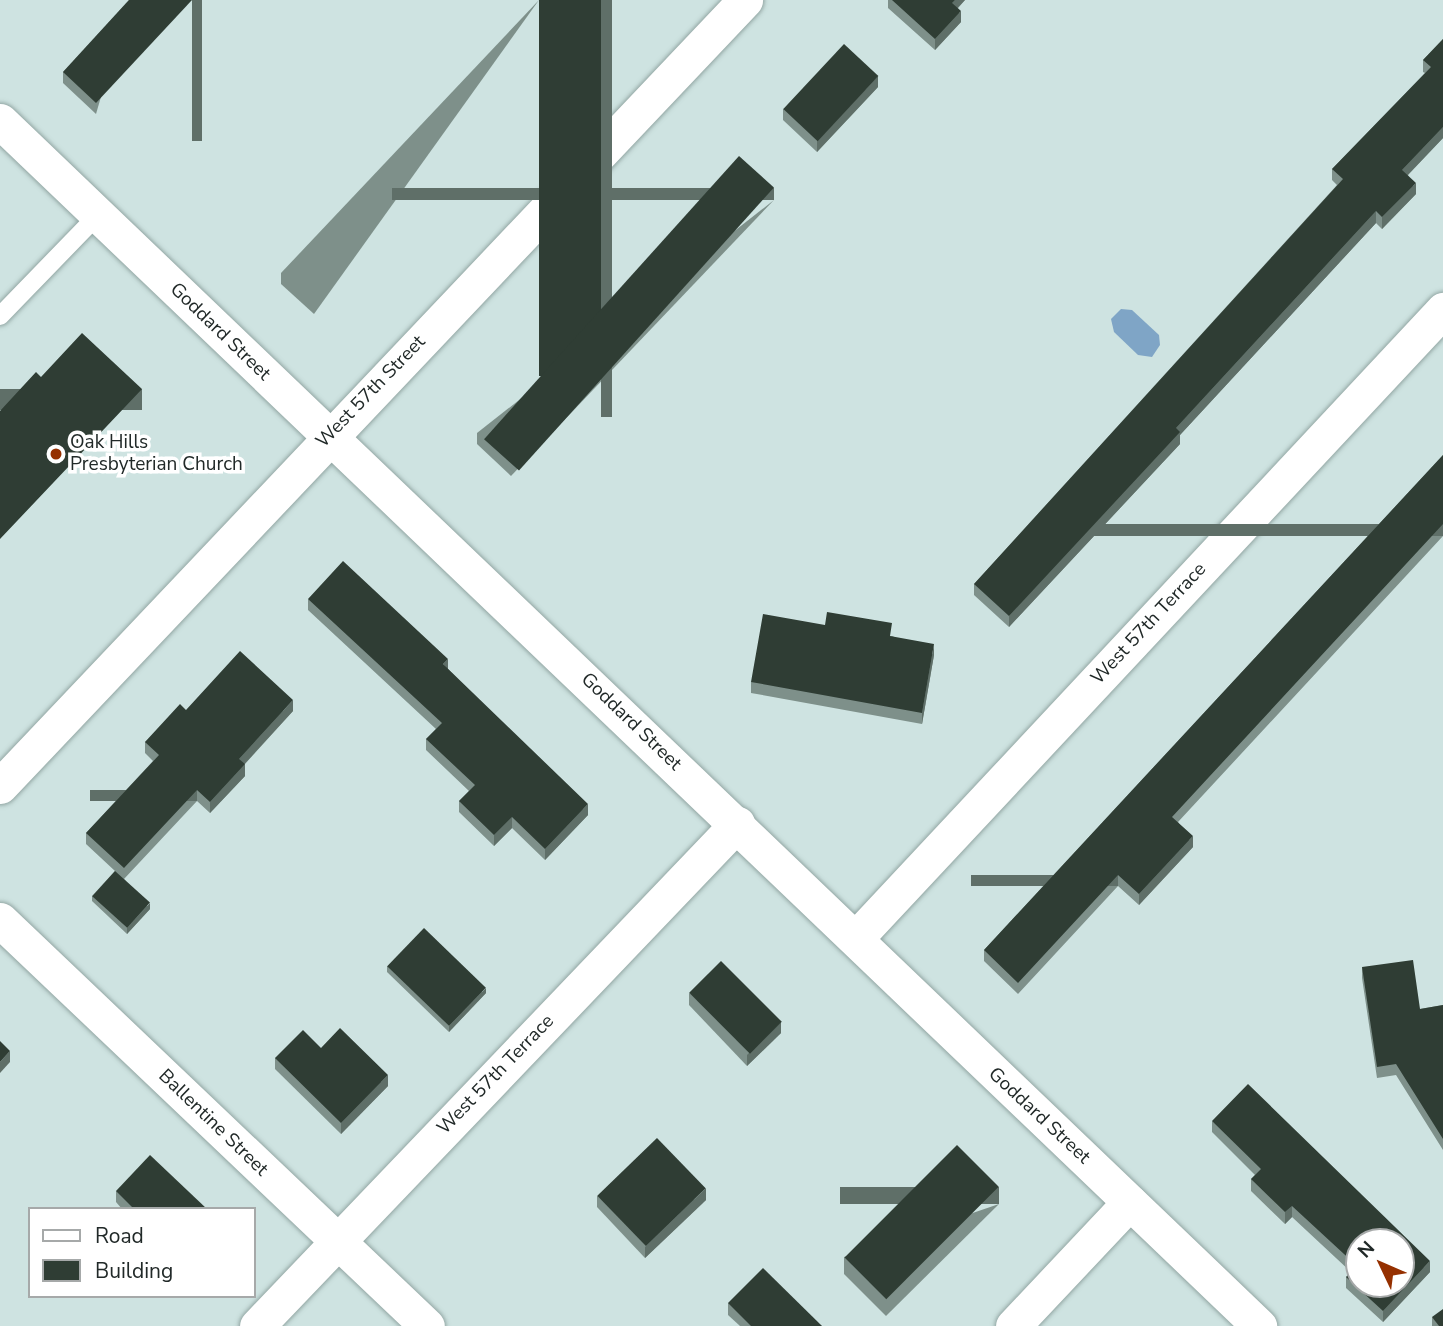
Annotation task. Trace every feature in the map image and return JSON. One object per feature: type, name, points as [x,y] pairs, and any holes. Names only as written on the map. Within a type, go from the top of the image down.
[{"type":"street","name":"West 57th Street","points":[[0,786],[745,0]]},
{"type":"street","name":"Goddard Street","points":[[0,121],[1259,1326]]},
{"type":"street","name":"West 57th Terrace","points":[[856,938],[1443,310]]},
{"type":"street","name":"West 57th Terrace","points":[[257,1326],[737,824]]},
{"type":"street","name":"Ballentine Street","points":[[0,920],[427,1326]]},
{"type":"street","points":[[1013,1326],[1130,1202]]},
{"type":"lane","points":[[0,316],[98,215]]},
{"type":"water","points":[[1121,309],[1132,310],[1159,335],[1160,345],[1152,357],[1138,355],[1114,332],[1111,319]]},
{"type":"building","points":[[129,0],[192,0],[96,103],[63,72]]},
{"type":"building","points":[[539,0],[601,0],[601,376],[539,376]]},
{"type":"building","points":[[892,0],[955,0],[952,3],[961,11],[935,39]]},
{"type":"building","points":[[1443,39],[1443,127],[1402,170],[1416,183],[1382,217],[1376,211],[1176,428],[1180,432],[1009,616],[974,584],[1343,179],[1332,169],[1431,67],[1423,60]]},
{"type":"building","points":[[844,44],[878,76],[818,141],[783,109]]},
{"type":"building","points":[[739,156],[774,187],[519,471],[484,439]]},
{"type":"building","name":"Oak Hills Presbyterian Church","points":[[82,333],[142,389],[0,539],[0,411],[36,372],[41,377]]},
{"type":"building","points":[[1443,455],[1443,524],[1172,817],[1193,836],[1139,894],[1118,875],[1018,983],[984,950]]},
{"type":"building","points":[[343,561],[448,659],[443,664],[588,804],[545,849],[512,817],[494,835],[459,801],[475,785],[426,739],[442,723],[308,599]]},
{"type":"building","points":[[827,612],[892,623],[890,636],[934,644],[922,713],[751,682],[763,614],[825,625]]},
{"type":"building","points":[[240,651],[293,700],[239,759],[245,764],[210,802],[197,790],[124,868],[86,833],[159,755],[145,742],[180,704],[186,710]]},
{"type":"building","points":[[115,871],[150,902],[127,928],[92,896]]},
{"type":"building","points":[[424,928],[486,988],[449,1026],[387,966]]},
{"type":"building","points":[[1413,960],[1420,1009],[1443,1005],[1443,1139],[1396,1064],[1377,1067],[1362,967]]},
{"type":"building","points":[[721,961],[782,1022],[750,1054],[689,993]]},
{"type":"building","points":[[340,1028],[388,1075],[341,1123],[275,1058],[303,1030],[321,1048]]},
{"type":"building","points":[[0,1041],[10,1051],[0,1062]]},
{"type":"building","points":[[1248,1084],[1396,1228],[1345,1228],[1345,1255],[1292,1206],[1285,1212],[1251,1179],[1261,1169],[1212,1121]]},
{"type":"building","points":[[657,1138],[706,1188],[646,1246],[597,1196]]},
{"type":"building","points":[[957,1145],[999,1187],[886,1299],[845,1257]]},
{"type":"building","points":[[150,1155],[205,1207],[132,1207],[116,1191]]},
{"type":"building","points":[[1415,1246],[1430,1261],[1415,1277]]},
{"type":"building","points":[[763,1268],[822,1326],[751,1326],[728,1303]]},
{"type":"building","points":[[1369,1298],[1395,1298],[1383,1311]]},
{"type":"building","points":[[1443,1309],[1443,1326],[1439,1326],[1432,1317]]},
{"type":"place","name":"Oak Hills Presbyterian Church","points":[[56,454]]}]
